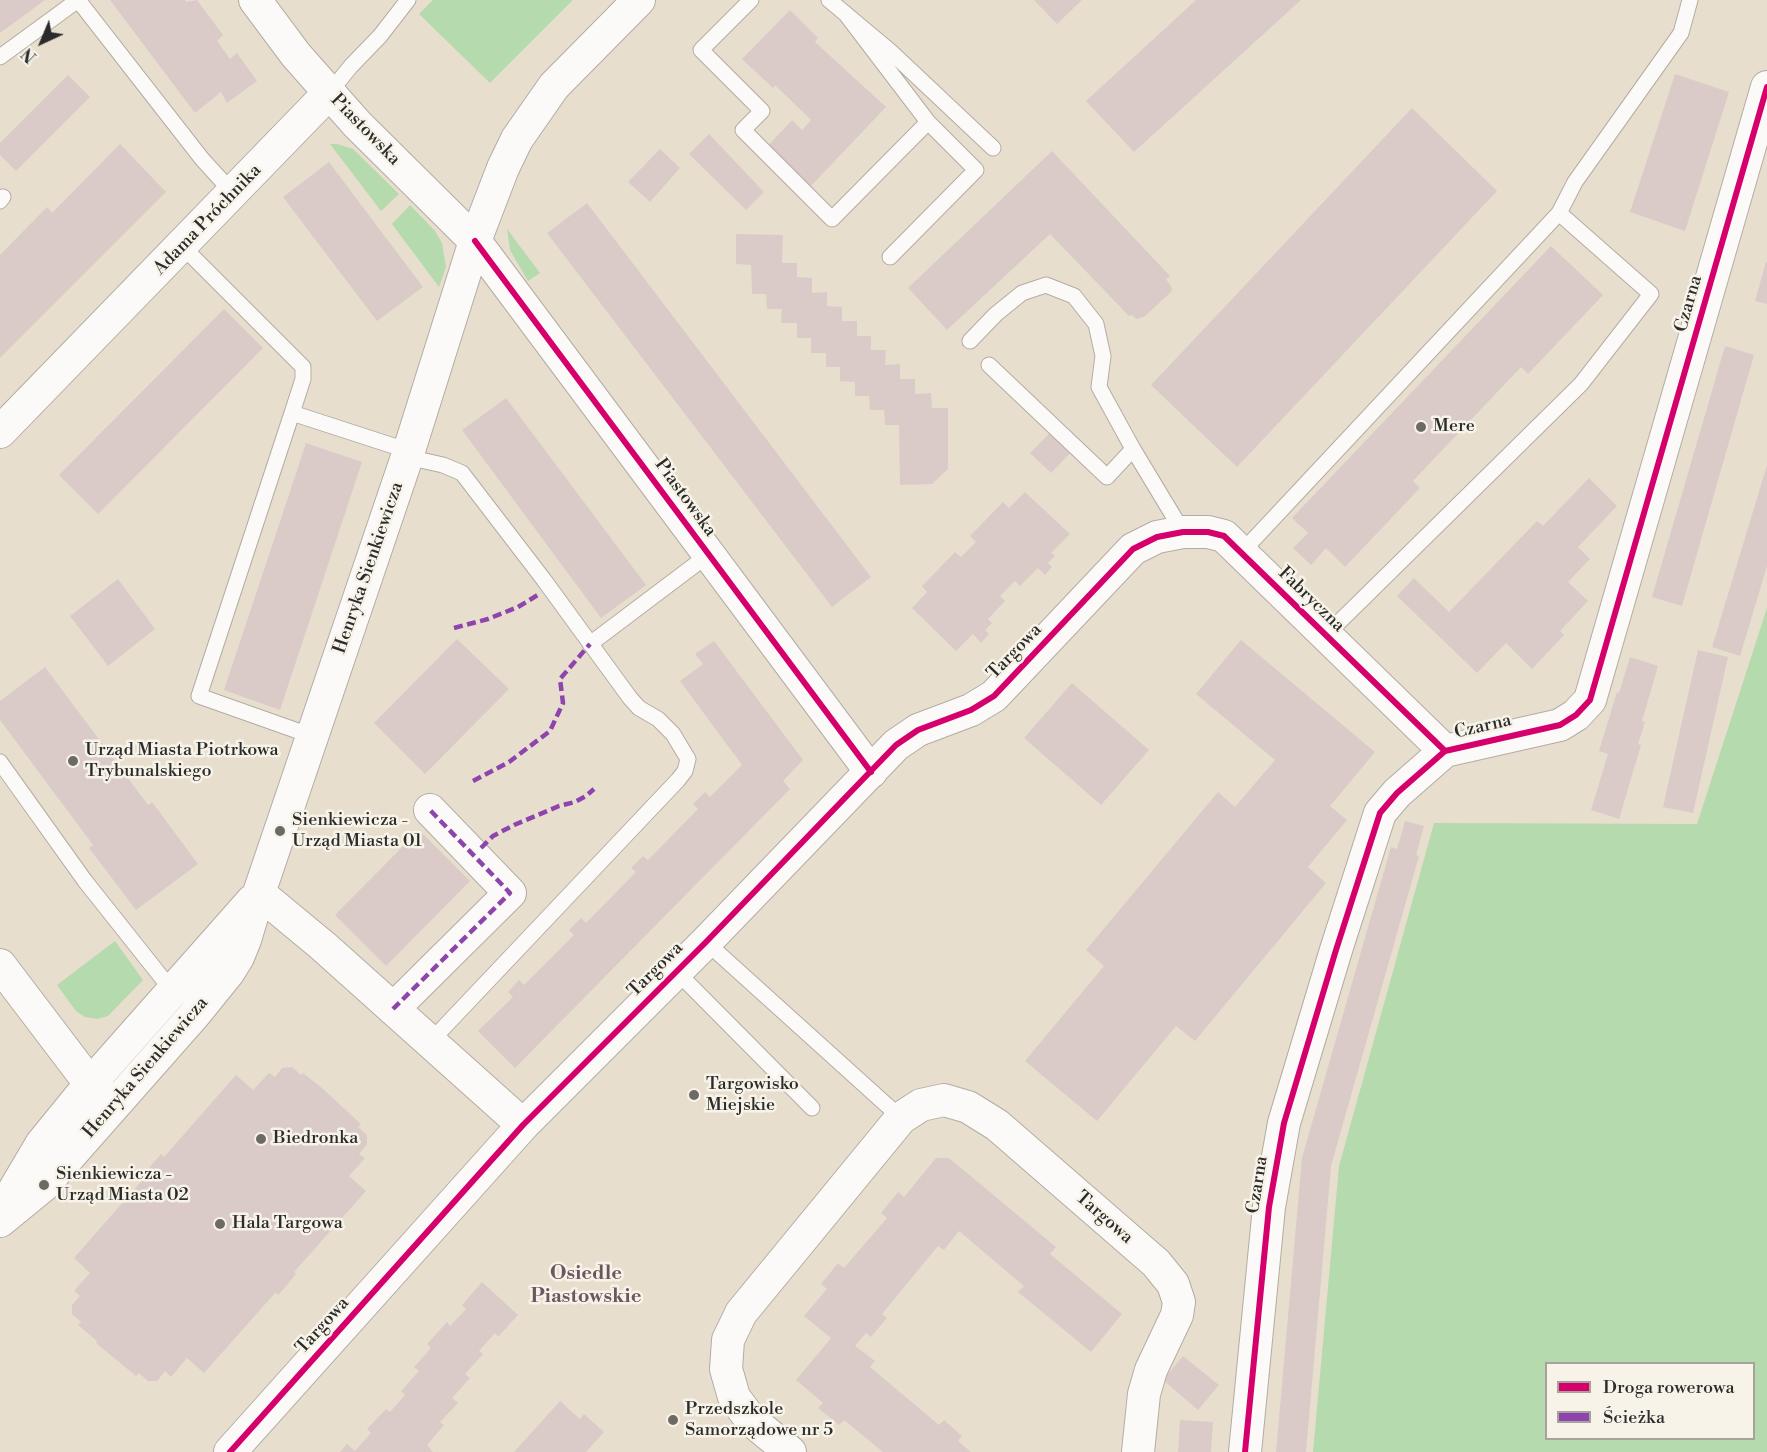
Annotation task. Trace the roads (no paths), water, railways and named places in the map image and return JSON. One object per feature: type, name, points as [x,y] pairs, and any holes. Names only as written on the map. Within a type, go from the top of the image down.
[{"type":"street","name":"Piastowska","points":[[255,0],[296,55],[357,124],[475,241],[871,772]]},
{"type":"street","points":[[475,241],[510,152],[539,107],[566,73],[639,0]]},
{"type":"street","name":"Czarna","points":[[1245,1452],[1269,1208],[1284,1123],[1380,813],[1397,793],[1445,751],[1560,724],[1576,714],[1590,700],[1767,87]]},
{"type":"street","name":"Adama Próchnika","points":[[0,432],[329,93]]},
{"type":"street","name":"Henryka Sienkiewicza","points":[[7,1203],[44,1185],[194,1015],[238,957],[408,454],[475,241]]},
{"type":"street","name":"Fabryczna","points":[[1133,549],[1157,537],[1184,532],[1208,532],[1224,536],[1445,751]]},
{"type":"street","name":"Targowa","points":[[230,1452],[523,1125],[907,736],[926,726],[971,710],[994,696],[1133,549]]},
{"type":"street","points":[[393,1009],[510,892],[430,810]]},
{"type":"street","points":[[259,893],[322,945],[523,1125]]},
{"type":"street","name":"Henryka Sienkiewicza","points":[[7,1203],[42,1143],[91,1083],[259,893]]},
{"type":"street","points":[[0,965],[91,1083],[114,1106]]},
{"type":"street","name":"Targowa","points":[[790,1452],[751,1420],[734,1397],[726,1369],[728,1340],[741,1313],[901,1118],[921,1105],[944,1100],[968,1107],[1010,1136],[1156,1263],[1173,1284],[1179,1302],[1177,1314],[1151,1370],[1144,1394],[1138,1452]]},
{"type":"lane","points":[[0,57],[78,0],[202,159],[233,193]]},
{"type":"lane","name":"Adama Próchnika","points":[[329,93],[380,36],[408,0]]},
{"type":"lane","points":[[751,0],[701,50],[762,111],[743,130],[832,219],[928,122]]},
{"type":"lane","points":[[829,0],[890,51],[993,148]]},
{"type":"lane","points":[[1241,553],[1559,213],[1575,182],[1681,33],[1690,0]]},
{"type":"lane","points":[[845,13],[928,122],[976,170],[890,257]]},
{"type":"lane","points":[[1326,635],[1581,384],[1651,294],[1559,213]]},
{"type":"lane","points":[[182,246],[303,367],[303,379],[199,696],[312,736]]},
{"type":"lane","points":[[970,341],[996,314],[1022,292],[1046,285],[1074,296],[1096,324],[1103,356],[1099,387],[1133,449],[1184,532]]},
{"type":"lane","points":[[989,365],[1107,477],[1133,449]]},
{"type":"lane","points":[[292,413],[462,473],[630,698],[639,708],[658,719],[673,734],[688,759],[688,766],[678,780],[430,1042]]},
{"type":"lane","points":[[590,644],[708,555]]},
{"type":"lane","points":[[0,762],[85,881],[172,991],[194,1015]]},
{"type":"lane","points":[[706,942],[901,1118]]},
{"type":"lane","points":[[676,972],[812,1108]]},
{"type":"place","name":"Mere","points":[[1421,427]]},
{"type":"place","name":"Urząd Miasta Piotrkowa Trybunalskiego","points":[[73,761]]},
{"type":"place","name":"Sienkiewicza - Urząd Miasta 01","points":[[280,831]]},
{"type":"place","name":"Targowisko Miejskie","points":[[694,1095]]},
{"type":"place","name":"Biedronka","points":[[261,1139]]},
{"type":"place","name":"Sienkiewicza - Urząd Miasta 02","points":[[44,1185]]},
{"type":"place","name":"Hala Targowa","points":[[220,1224]]},
{"type":"place","name":"Przedszkole Samorządowe nr 5","points":[[673,1420]]},
{"type":"district","name":"Osiedle Piastowskie","points":[[586,1286]]}]
